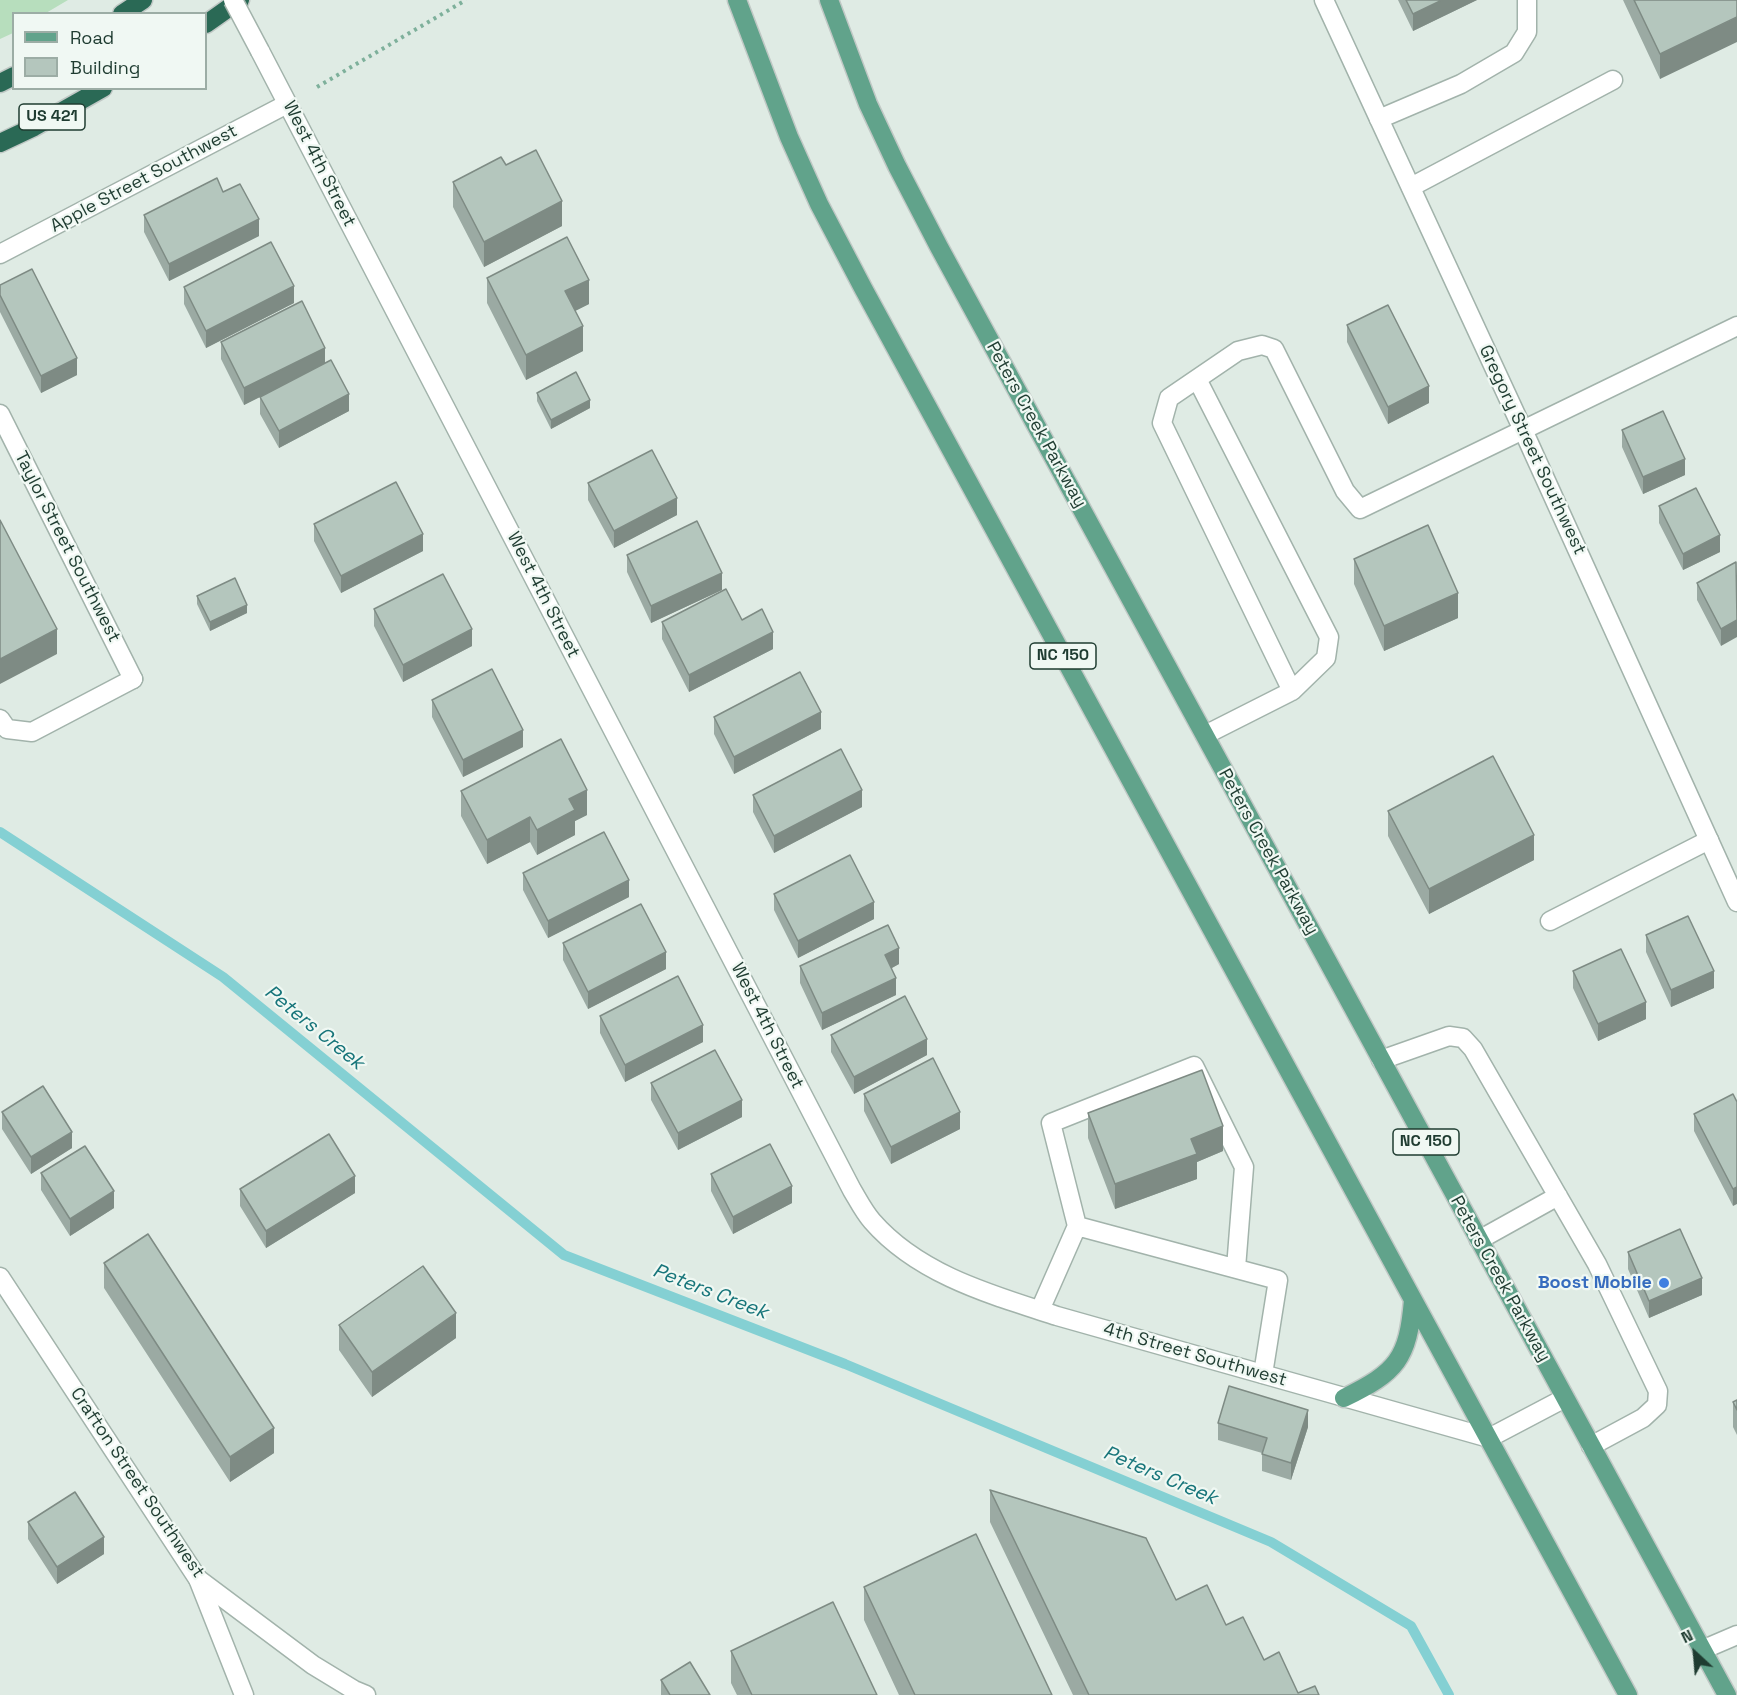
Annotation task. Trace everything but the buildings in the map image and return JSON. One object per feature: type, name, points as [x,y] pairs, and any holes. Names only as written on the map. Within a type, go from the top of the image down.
[{"type":"highway","points":[[125,12],[143,0]]},
{"type":"highway","points":[[207,23],[240,0]]},
{"type":"highway","name":"US 421","points":[[0,143],[34,127],[99,90]]},
{"type":"main road","name":"NC 150","points":[[737,0],[789,137],[819,204],[1628,1695]]},
{"type":"main road","name":"Peters Creek Parkway","points":[[829,0],[868,104],[897,166],[1726,1695]]},
{"type":"main road","points":[[1344,1398],[1377,1382],[1399,1359],[1411,1328],[1413,1300]]},
{"type":"street","name":"West 4th Street","points":[[233,0],[852,1190]]},
{"type":"street","name":"Gregory Street Southwest","points":[[1324,0],[1523,430],[1737,902]]},
{"type":"street","points":[[1379,119],[1461,84],[1514,53],[1527,32],[1527,0]]},
{"type":"street","points":[[1410,187],[1613,80]]},
{"type":"street","name":"Apple Street Southwest","points":[[0,254],[287,104]]},
{"type":"street","points":[[1292,691],[1162,423],[1169,398],[1238,351],[1262,345],[1274,349],[1345,491],[1360,509],[1737,326]]},
{"type":"street","points":[[1197,379],[1329,637],[1326,658],[1292,691],[1205,735]]},
{"type":"street","name":"Taylor Street Southwest","points":[[0,414],[133,679],[32,732],[8,729],[0,719]]},
{"type":"street","points":[[1550,921],[1709,840]]},
{"type":"street","points":[[1381,1060],[1449,1036],[1463,1038],[1473,1049],[1597,1264],[1658,1391],[1657,1405],[1643,1418],[1591,1446]]},
{"type":"street","points":[[1040,1311],[1077,1226],[1051,1122],[1194,1066],[1244,1167],[1236,1269]]},
{"type":"street","name":"4th Street Southwest","points":[[852,1190],[871,1220],[896,1245],[927,1266],[964,1284],[1040,1311],[1489,1438]]},
{"type":"street","points":[[1479,1240],[1558,1196]]},
{"type":"street","points":[[1077,1226],[1278,1280],[1263,1374]]},
{"type":"street","name":"Crafton Street Southwest","points":[[0,1278],[198,1579],[313,1665],[366,1695]]},
{"type":"street","points":[[1489,1438],[1565,1398]]},
{"type":"street","points":[[198,1579],[244,1695]]},
{"type":"street","points":[[1702,1650],[1737,1635]]},
{"type":"path","points":[[317,87],[466,0]]},
{"type":"green space","points":[[0,0],[68,0],[48,12],[12,12],[12,33],[0,39]]},
{"type":"waterway","name":"Peters Creek","points":[[0,832],[223,977],[564,1255],[845,1364],[1271,1542],[1411,1626],[1449,1695]]},
{"type":"place","name":"Boost Mobile","points":[[1664,1283]]}]
